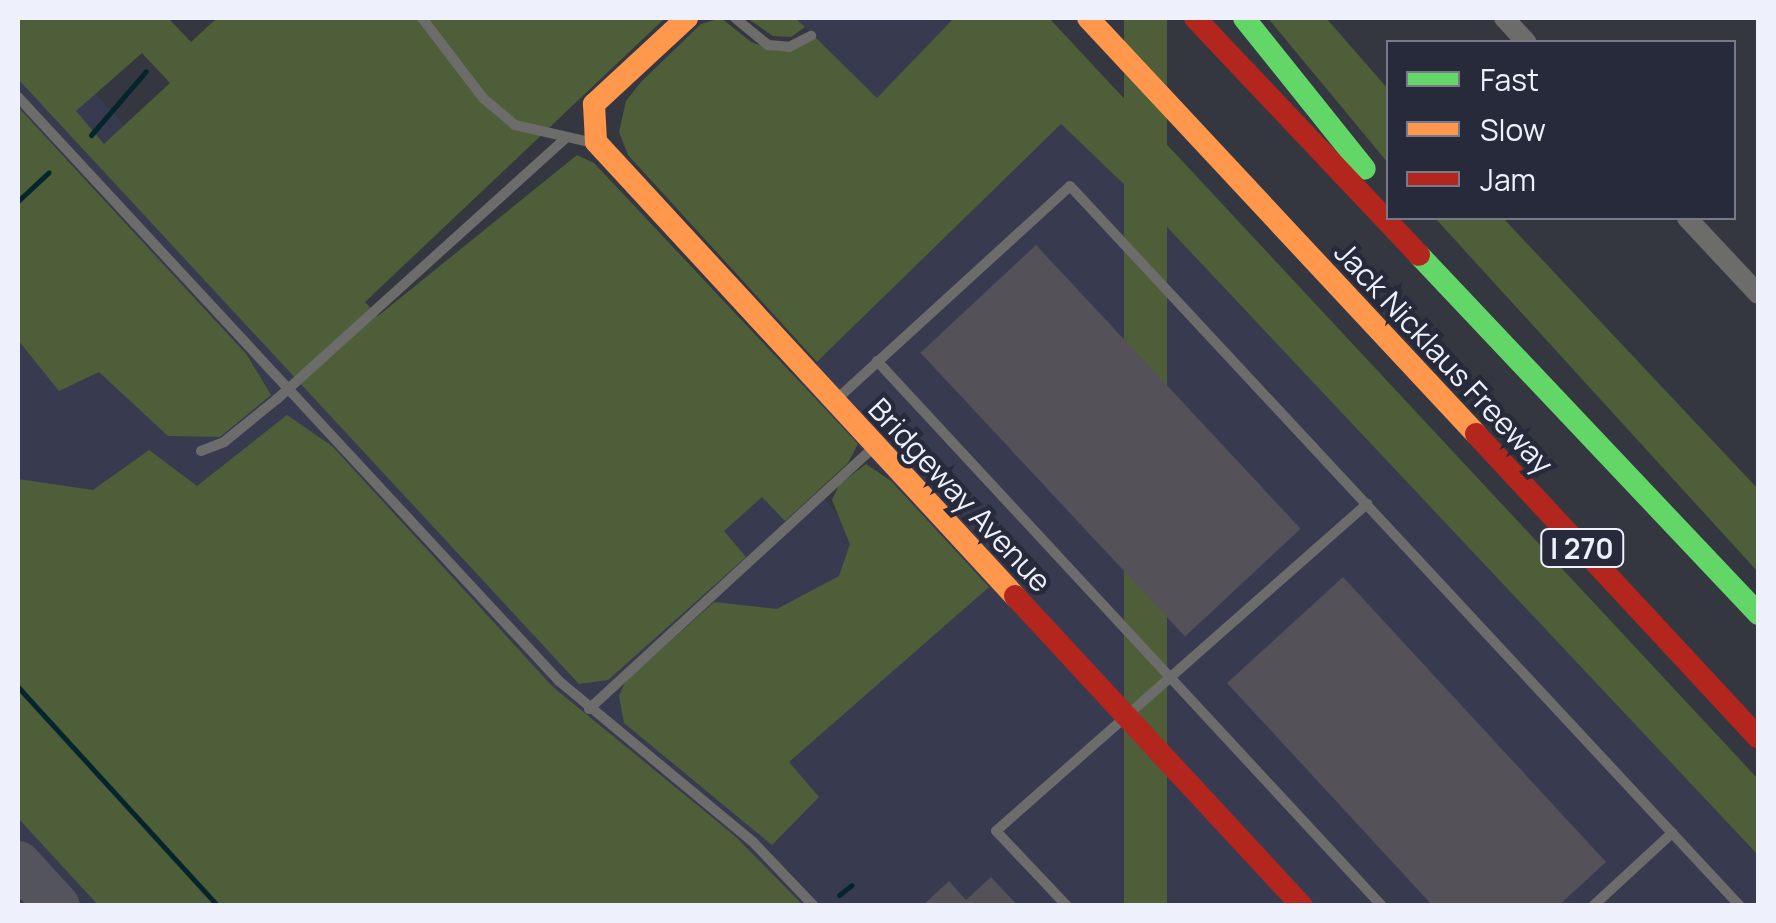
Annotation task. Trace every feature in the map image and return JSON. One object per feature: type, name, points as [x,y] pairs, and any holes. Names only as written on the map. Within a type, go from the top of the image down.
[{"type":"main road","name":"Bridgeway Avenue","points":[[687,18],[604,94],[590,116],[596,142],[1302,906]]},
{"type":"main road","name":"Jack Nicklaus Freeway","points":[[1088,18],[1758,737]]},
{"type":"main road","name":"Jack Nicklaus Freeway","points":[[1195,18],[1386,219]]},
{"type":"main road","points":[[1244,18],[1386,196]]},
{"type":"main road","name":"Jack Nicklaus Freeway","points":[[1387,220],[1758,614]]},
{"type":"main road","points":[[1406,220],[1478,316]]},
{"type":"street","points":[[1504,18],[1524,40]]},
{"type":"street","points":[[1689,220],[1758,294]]},
{"type":"lane","points":[[422,18],[483,98],[516,125],[565,139],[596,142]]},
{"type":"lane","points":[[735,18],[768,44],[789,47],[812,36]]},
{"type":"lane","points":[[18,96],[589,709],[753,842],[814,906]]},
{"type":"lane","points":[[201,451],[224,442],[287,388],[565,139]]},
{"type":"lane","points":[[834,402],[1070,186],[1740,906]]},
{"type":"lane","points":[[878,361],[1382,906]]},
{"type":"lane","points":[[589,709],[875,447]]},
{"type":"lane","points":[[1066,906],[996,831],[1128,719],[1367,504]]},
{"type":"lane","points":[[1593,906],[1672,833]]},
{"type":"shaded area","points":[[18,18],[25,18],[596,634],[785,450],[872,556],[989,587],[799,381],[1061,124],[1152,211],[1758,855],[1758,905],[18,905]]},
{"type":"shaded area","points":[[795,18],[954,18],[956,19],[877,98]]},
{"type":"green space","points":[[18,18],[168,18],[191,42],[217,18],[665,18],[365,302],[378,316],[577,155],[594,163],[858,444],[848,463],[785,521],[762,497],[724,531],[746,557],[608,680],[579,684],[18,79]],"holes":[[[142,53],[170,83],[104,144],[76,111]]]},
{"type":"green space","points":[[721,18],[751,42],[777,51],[815,37],[877,98],[954,18],[1049,18],[1758,779],[1758,855],[1152,211],[1061,124],[817,362],[628,155],[619,132],[626,101],[641,82],[701,24]]},
{"type":"green space","points":[[747,18],[795,18],[805,27],[791,37],[773,36]]},
{"type":"green space","points":[[1124,18],[1167,18],[1167,906],[1124,906]]},
{"type":"green space","points":[[1268,18],[1326,18],[1386,87],[1386,161]]},
{"type":"green space","points":[[18,107],[247,355],[271,395],[220,437],[168,436],[99,372],[59,391],[18,340]]},
{"type":"green space","points":[[1437,220],[1505,220],[1758,489],[1758,572]]},
{"type":"green space","points":[[287,415],[332,446],[553,687],[735,836],[803,905],[98,905],[18,818],[18,479],[93,490],[149,450],[197,486]]},
{"type":"green space","points":[[866,464],[891,481],[989,587],[789,762],[819,797],[772,845],[624,723],[619,696],[625,682],[714,602],[777,609],[839,576],[850,544],[832,500],[839,485]]},
{"type":"building","points":[[1036,245],[1301,529],[1185,637],[920,353]]},
{"type":"building","points":[[1343,577],[1606,862],[1558,906],[1433,906],[1227,683]]},
{"type":"building","points":[[991,877],[1018,906],[922,906],[949,881],[966,900]]},
{"type":"waterway","points":[[91,135],[146,71]]},
{"type":"waterway","points":[[18,201],[49,172]]},
{"type":"waterway","points":[[18,687],[218,906]]},
{"type":"waterway","points":[[839,895],[852,885]]},
{"type":"taxiway","points":[[18,863],[57,906]]},
{"type":"traffic: fast","points":[[1244,18],[1365,169]]},
{"type":"traffic: fast","points":[[1419,255],[1758,614]]},
{"type":"traffic: slow","points":[[687,18],[594,104],[596,142],[1015,596]]},
{"type":"traffic: slow","points":[[1088,18],[1476,434]]},
{"type":"traffic: jam","points":[[1195,18],[1419,255]]},
{"type":"traffic: jam","points":[[1476,434],[1758,737]]},
{"type":"traffic: jam","points":[[1015,596],[1302,906]]}]
